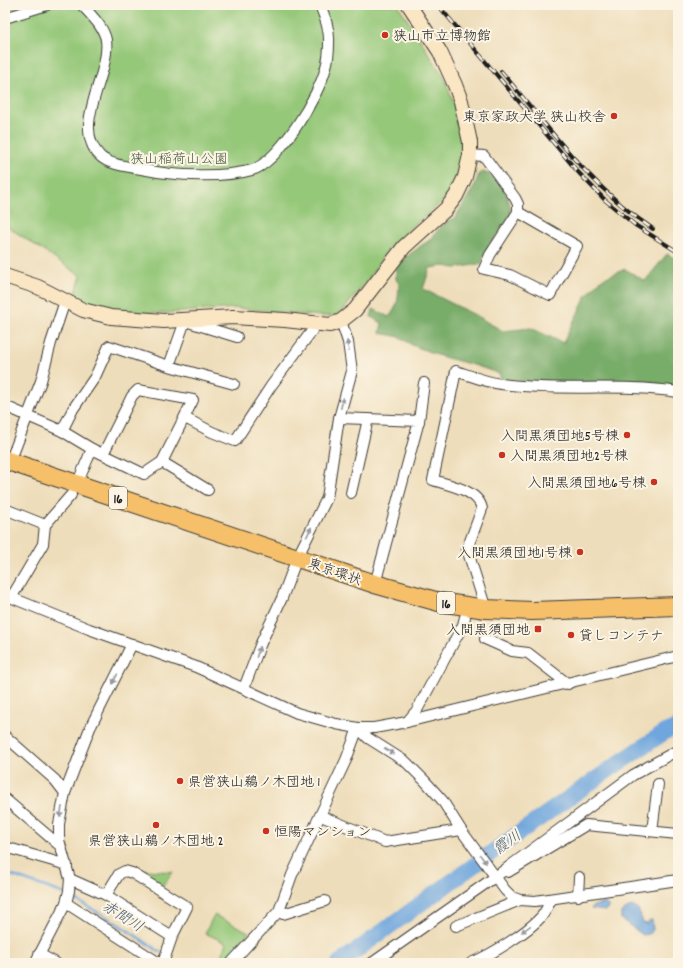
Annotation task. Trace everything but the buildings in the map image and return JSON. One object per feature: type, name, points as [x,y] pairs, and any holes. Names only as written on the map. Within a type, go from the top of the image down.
[{"type":"highway","name":"東京環状","points":[[7,464],[74,489],[295,563],[372,594],[465,617],[497,621],[530,622],[678,619]]},
{"type":"highway","name":"東京環状","points":[[295,563],[440,602],[486,609],[563,611],[678,606]]},
{"type":"street","points":[[5,18],[47,5]]},
{"type":"street","points":[[82,5],[103,32],[106,40],[104,61],[91,110],[90,140],[101,158],[151,171],[217,175],[253,170],[267,162],[302,120],[315,95],[326,68],[329,42],[326,21],[320,5]]},
{"type":"street","points":[[5,276],[38,287],[83,310],[111,318],[185,321],[233,317],[285,320],[330,325],[341,321],[355,310],[404,247],[446,209],[456,196],[465,177],[470,155],[470,142],[461,101],[455,85],[440,52],[409,5]]},
{"type":"street","points":[[470,155],[484,156],[518,204],[518,212],[490,255],[484,269],[510,275],[550,295],[577,246],[518,212]]},
{"type":"street","points":[[7,464],[29,416],[65,301]]},
{"type":"street","points":[[185,321],[237,337]]},
{"type":"street","points":[[170,366],[185,321]]},
{"type":"street","points":[[244,688],[261,643],[282,598],[295,563],[327,498],[339,418],[352,371],[348,342],[341,321]]},
{"type":"street","points":[[185,418],[212,432],[235,441],[271,386],[317,324]]},
{"type":"street","points":[[62,431],[73,409],[95,378],[109,346],[170,366],[234,384]]},
{"type":"street","points":[[486,609],[467,548],[482,509],[481,504],[476,497],[464,490],[433,480],[456,372],[500,384],[564,388],[648,387],[678,392]]},
{"type":"street","points":[[375,584],[419,422],[424,383]]},
{"type":"street","points":[[5,406],[62,431],[92,449],[144,474],[162,462],[193,400],[138,390],[132,396],[103,454]]},
{"type":"street","points":[[339,418],[419,422]]},
{"type":"street","points":[[351,494],[368,419]]},
{"type":"street","points":[[92,449],[74,489],[45,525],[43,544],[8,597],[244,688],[298,713],[336,724],[358,728],[374,728],[408,722],[678,656]]},
{"type":"street","points":[[162,462],[208,490]]},
{"type":"street","points":[[5,509],[45,525]]},
{"type":"street","points":[[408,722],[417,710],[464,623],[465,617]]},
{"type":"street","points":[[485,639],[512,651],[528,653],[568,684]]},
{"type":"street","points":[[56,963],[37,959],[66,903],[70,879],[59,845],[59,824],[65,792],[90,728],[132,644]]},
{"type":"street","points":[[236,962],[279,911],[292,875],[346,760],[358,728]]},
{"type":"street","points":[[358,728],[368,738],[406,762],[442,800],[461,830],[495,877],[512,897],[520,900],[551,900],[678,880]]},
{"type":"street","points":[[5,736],[55,780],[65,792]]},
{"type":"street","points":[[372,963],[495,877],[633,775],[678,750]]},
{"type":"street","points":[[652,831],[658,784]]},
{"type":"street","points":[[5,799],[59,845]]},
{"type":"street","points":[[320,816],[385,842],[461,830]]},
{"type":"street","points":[[495,877],[513,870],[586,825],[678,834]]},
{"type":"street","points":[[5,848],[66,865]]},
{"type":"street","points":[[106,895],[119,874],[125,871],[132,873],[187,907],[172,937],[163,963]]},
{"type":"street","points":[[578,896],[579,877]]},
{"type":"street","points":[[70,879],[106,895],[172,937]]},
{"type":"street","points":[[456,926],[520,900]]},
{"type":"street","points":[[471,963],[500,948],[536,922],[542,916],[551,900]]},
{"type":"street","points":[[279,911],[283,914],[326,901]]},
{"type":"street","points":[[66,903],[159,963]]},
{"type":"green space","name":"狭山稲荷山公園","points":[[5,5],[398,5],[445,79],[454,105],[463,155],[456,179],[444,200],[408,230],[385,253],[369,278],[342,312],[332,316],[236,308],[166,313],[118,312],[97,307],[75,295],[81,276],[5,225]]},
{"type":"green space","points":[[483,172],[495,179],[504,190],[511,209],[511,216],[489,246],[481,264],[455,268],[444,266],[430,268],[423,289],[481,318],[503,331],[531,328],[563,343],[587,295],[602,279],[625,269],[645,281],[667,254],[678,260],[678,387],[647,382],[565,383],[500,380],[500,374],[440,356],[412,345],[400,337],[380,333],[382,323],[371,317],[373,309],[389,317],[395,309],[399,284],[396,279],[396,268],[408,255],[430,240],[447,221],[455,218],[474,187],[479,174]]},
{"type":"green space","points":[[132,869],[173,872],[164,885]]},
{"type":"green space","points":[[214,915],[249,932],[225,963],[219,961],[226,943],[205,933]]},
{"type":"water","points":[[605,903],[609,907],[605,911],[591,909],[593,906]]},
{"type":"water","points":[[633,906],[639,911],[643,923],[647,924],[650,920],[652,920],[653,930],[649,934],[643,935],[621,919],[621,912]]},
{"type":"waterway","name":"霞川","points":[[339,963],[582,788],[665,732],[678,727]]},
{"type":"waterway","name":"赤間川","points":[[5,873],[65,894]]},
{"type":"waterway","name":"赤間川","points":[[74,899],[112,920],[160,952]]},
{"type":"waterway","name":"赤間川","points":[[172,960],[177,963]]},
{"type":"railway","points":[[438,5],[578,172],[605,200],[635,225],[678,252]]},
{"type":"railway","points":[[501,71],[590,176],[631,213],[653,229]]},
{"type":"place","name":"狭山市立博物館","points":[[385,35]]},
{"type":"place","name":"東京家政大学 狭山校舎","points":[[614,116]]},
{"type":"place","name":"入間黒須団地5号棟","points":[[627,435]]},
{"type":"place","name":"入間黒須団地2号棟","points":[[502,455]]},
{"type":"place","name":"入間黒須団地6号棟","points":[[654,482]]},
{"type":"place","name":"入間黒須団地1号棟","points":[[580,552]]},
{"type":"place","name":"入間黒須団地","points":[[538,629]]},
{"type":"place","name":"貸しコンテナ","points":[[571,635]]},
{"type":"place","name":"県営狭山鵜ノ木団地 1","points":[[180,781]]},
{"type":"place","name":"県営狭山鵜ノ木団地 2","points":[[156,825]]},
{"type":"place","name":"恒陽マンション","points":[[266,831]]}]
